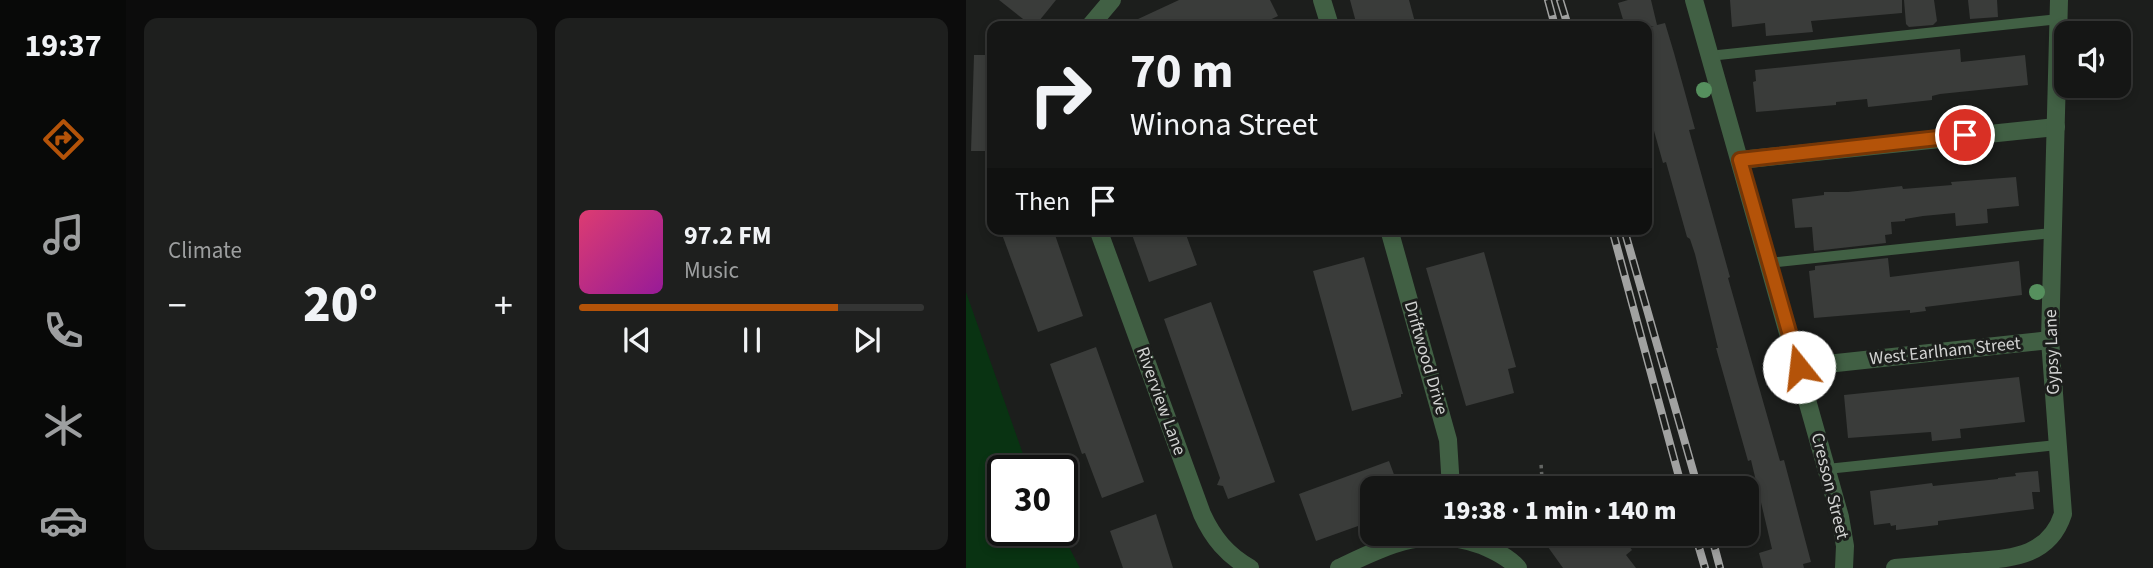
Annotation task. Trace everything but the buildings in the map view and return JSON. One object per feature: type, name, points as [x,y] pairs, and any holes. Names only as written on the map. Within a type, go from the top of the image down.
[{"type":"street","points":[[1094,21],[1112,0]]},
{"type":"street","points":[[1322,0],[1328,21]]},
{"type":"street","name":"Cresson Street","points":[[1694,0],[1827,469],[1843,533],[1844,568]]},
{"type":"street","name":"Gypsy Lane","points":[[1895,568],[2022,555],[2046,542],[2054,534],[2063,514],[2050,340],[2059,0]]},
{"type":"street","points":[[1740,160],[2056,127]]},
{"type":"street","name":"Riverview Lane","points":[[1100,235],[1202,514],[1218,542],[1244,565]]},
{"type":"street","name":"Driftwood Drive","points":[[1391,235],[1448,440],[1450,476]]},
{"type":"street","name":"West Earlham Street","points":[[1799,367],[2050,340]]},
{"type":"street","points":[[1339,568],[1388,546]]},
{"type":"street","points":[[1482,546],[1496,551],[1518,568]]},
{"type":"lane","points":[[1709,56],[2059,19]]},
{"type":"lane","points":[[1768,262],[2052,233]]},
{"type":"lane","points":[[1827,469],[2057,446]]},
{"type":"path","points":[[1541,463],[1542,476]]},
{"type":"green space","points":[[966,292],[1023,455],[987,455],[987,546],[1068,546],[1080,568],[966,568]]},
{"type":"railway","points":[[1548,0],[1554,21]]},
{"type":"railway","points":[[1560,0],[1566,21]]},
{"type":"railway","points":[[1614,235],[1679,476]]},
{"type":"railway","points":[[1626,235],[1695,476]]},
{"type":"railway","points":[[1699,546],[1705,568]]},
{"type":"railway","points":[[1714,546],[1720,568]]},
{"type":"route","points":[[1799,367],[1740,160],[1965,135]]}]
